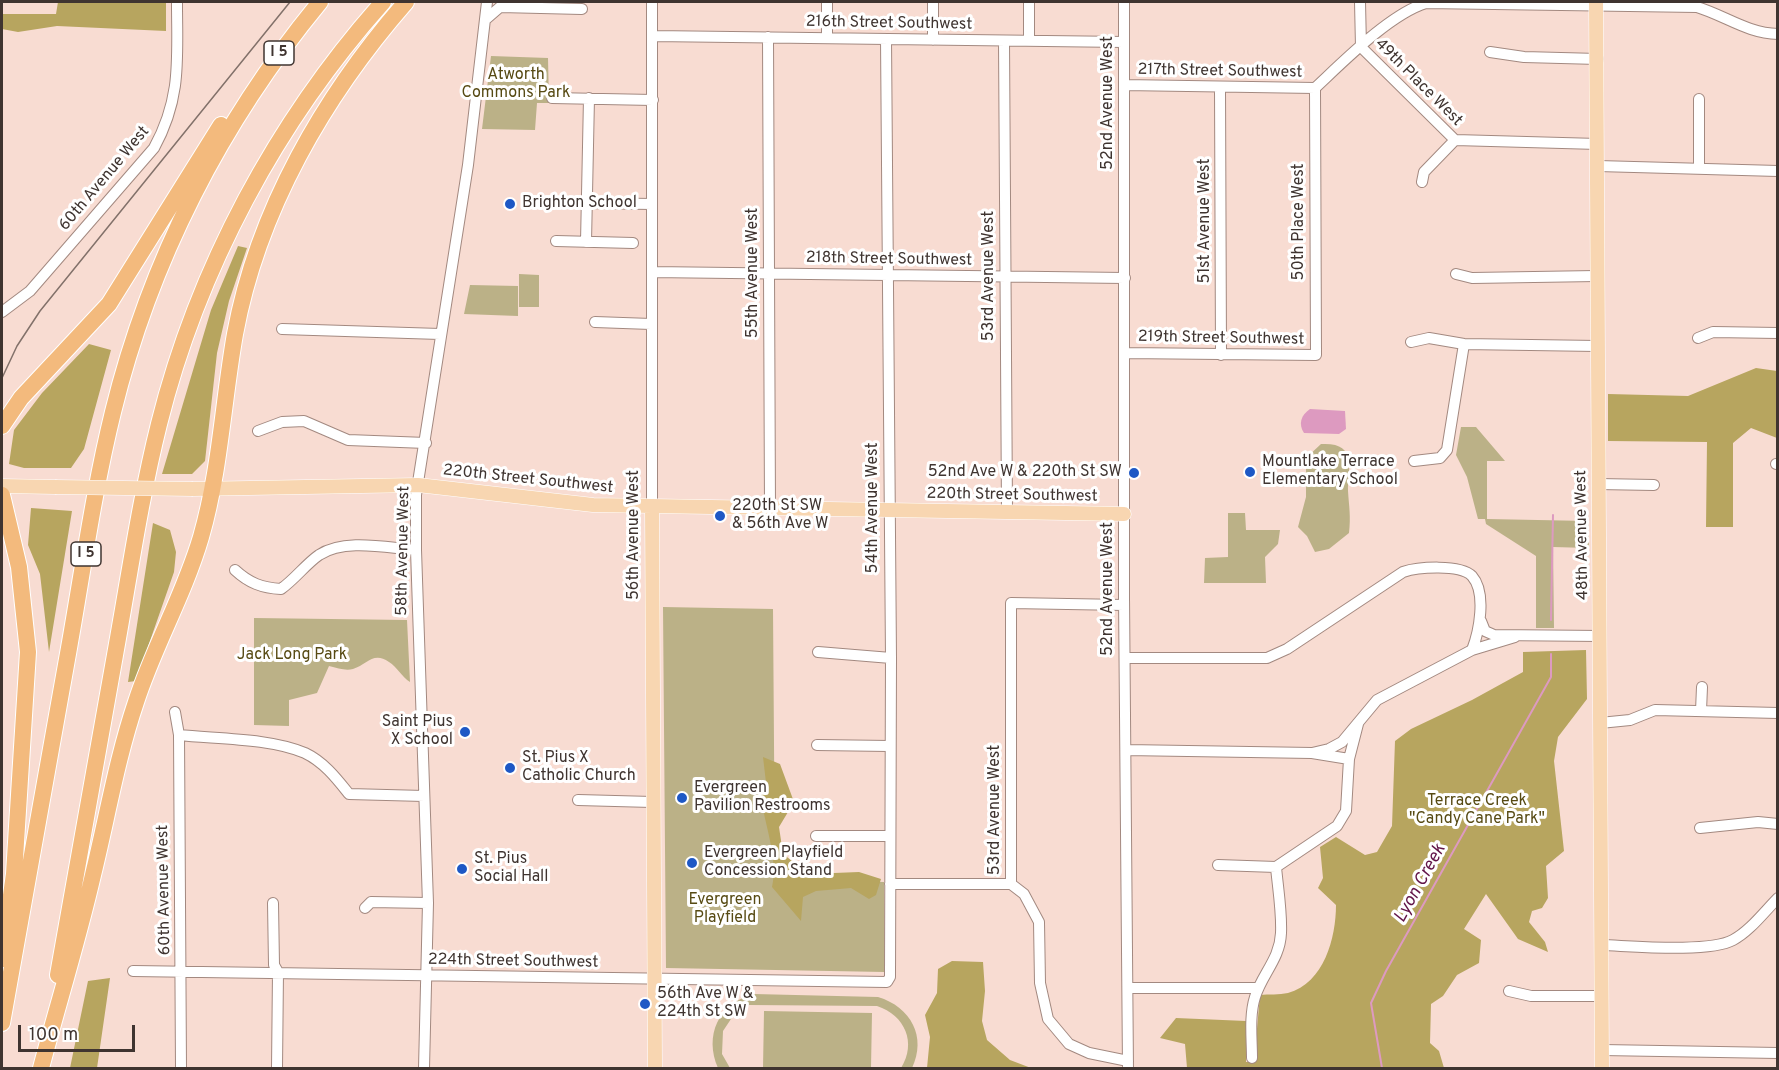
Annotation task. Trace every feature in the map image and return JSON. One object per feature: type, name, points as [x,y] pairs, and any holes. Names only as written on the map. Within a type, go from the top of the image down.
[{"type":"highway","name":"I 5","points":[[2,1023],[113,412],[129,353],[162,261],[200,179],[242,108],[320,2]]},
{"type":"highway","points":[[42,1066],[141,508],[160,421],[176,366],[224,243],[272,153],[311,92],[383,2]]},
{"type":"highway","points":[[42,1066],[69,976],[135,704],[193,565],[213,488],[236,332],[248,280],[267,225],[286,181],[315,126],[406,2]]},
{"type":"highway","points":[[2,426],[21,398],[109,304],[217,128],[242,108]]},
{"type":"highway","points":[[2,495],[19,567],[28,652],[14,873],[2,959]]},
{"type":"main road","name":"48th Avenue West","points":[[1596,4],[1602,1068]]},
{"type":"main road","name":"220th Street Southwest","points":[[2,486],[193,489],[418,484],[490,491],[560,502],[652,507],[1124,514]]},
{"type":"main road","name":"56th Avenue West","points":[[652,507],[654,1068]]},
{"type":"street","name":"60th Avenue West","points":[[2,312],[30,291],[154,148],[165,128],[175,93],[177,2]]},
{"type":"street","name":"58th Avenue West","points":[[424,1068],[428,903],[416,550],[418,484],[468,165],[487,2]]},
{"type":"street","name":"56th Avenue West","points":[[652,2],[652,507]]},
{"type":"street","points":[[827,2],[827,38]]},
{"type":"street","points":[[933,2],[933,40]]},
{"type":"street","points":[[1029,2],[1029,41]]},
{"type":"street","name":"52nd Avenue West","points":[[1124,2],[1124,605],[1128,1065]]},
{"type":"street","points":[[1360,2],[1361,47]]},
{"type":"street","points":[[1315,88],[1361,47],[1413,7],[1426,3],[1698,7],[1719,14],[1739,27],[1778,34]]},
{"type":"street","points":[[485,20],[500,7],[582,9]]},
{"type":"street","name":"216th Street Southwest","points":[[653,36],[1124,42]]},
{"type":"street","name":"55th Avenue West","points":[[768,37],[770,508]]},
{"type":"street","name":"54th Avenue West","points":[[886,39],[891,658],[890,977]]},
{"type":"street","name":"53rd Avenue West","points":[[1004,41],[1007,511]]},
{"type":"street","name":"49th Place West","points":[[1361,47],[1455,140]]},
{"type":"street","points":[[1490,52],[1524,57],[1598,59]]},
{"type":"street","name":"217th Street Southwest","points":[[1124,86],[1315,88]]},
{"type":"street","name":"51st Avenue West","points":[[1220,87],[1221,355]]},
{"type":"street","name":"50th Place West","points":[[1315,88],[1316,355]]},
{"type":"street","points":[[552,98],[653,100]]},
{"type":"street","points":[[586,242],[589,98]]},
{"type":"street","points":[[1699,99],[1699,168]]},
{"type":"street","points":[[1422,182],[1424,172],[1455,140],[1598,144]]},
{"type":"street","points":[[1598,166],[1778,171]]},
{"type":"street","points":[[587,203],[652,204]]},
{"type":"street","points":[[556,241],[633,243]]},
{"type":"street","name":"218th Street Southwest","points":[[652,272],[1125,278]]},
{"type":"street","points":[[1456,274],[1472,278],[1596,276]]},
{"type":"street","points":[[595,322],[651,324]]},
{"type":"street","points":[[282,329],[440,334]]},
{"type":"street","points":[[1698,338],[1713,332],[1778,333]]},
{"type":"street","points":[[1411,342],[1429,338],[1464,344],[1597,346]]},
{"type":"street","points":[[1414,461],[1440,458],[1447,450],[1464,344]]},
{"type":"street","name":"219th Street Southwest","points":[[1125,353],[1316,355]]},
{"type":"street","points":[[258,431],[282,422],[304,421],[348,440],[426,443]]},
{"type":"street","points":[[1598,484],[1654,484]]},
{"type":"street","points":[[235,570],[245,580],[265,588],[281,589],[319,555],[337,548],[357,546],[416,550]]},
{"type":"street","points":[[1125,658],[1267,658],[1287,649],[1403,572],[1416,568],[1460,570],[1472,576],[1478,588],[1480,621],[1472,650]]},
{"type":"street","name":"53rd Avenue West","points":[[1124,605],[1011,603],[1011,884],[1024,894],[1039,922],[1040,982],[1048,1019],[1069,1044],[1128,1065]]},
{"type":"street","points":[[1480,621],[1489,634],[1515,637],[1601,636]]},
{"type":"street","points":[[1312,753],[1329,749],[1342,742],[1377,700],[1472,650],[1515,637]]},
{"type":"street","points":[[818,652],[891,658]]},
{"type":"street","points":[[1701,711],[1702,687]]},
{"type":"street","points":[[1600,723],[1630,720],[1655,710],[1778,713]]},
{"type":"street","name":"60th Avenue West","points":[[175,712],[180,735],[181,1068]]},
{"type":"street","points":[[1218,865],[1276,867],[1336,825],[1346,812],[1349,759],[1358,724]]},
{"type":"street","points":[[180,735],[278,746],[305,754],[330,771],[350,794],[424,796]]},
{"type":"street","points":[[817,745],[889,746]]},
{"type":"street","points":[[1126,750],[1312,753],[1349,759]]},
{"type":"street","points":[[578,800],[652,802]]},
{"type":"street","points":[[1700,828],[1758,822],[1778,824]]},
{"type":"street","points":[[816,836],[889,836]]},
{"type":"street","points":[[1252,1058],[1253,1004],[1258,988],[1270,970],[1281,933],[1276,867]]},
{"type":"street","points":[[890,884],[1011,884]]},
{"type":"street","points":[[1602,945],[1680,947],[1732,941],[1778,898]]},
{"type":"street","points":[[365,908],[371,902],[428,903]]},
{"type":"street","points":[[273,903],[274,965],[278,972],[277,1068]]},
{"type":"street","name":"224th Street Southwest","points":[[133,971],[880,983],[887,982],[890,977]]},
{"type":"street","points":[[1128,988],[1258,988]]},
{"type":"street","points":[[1509,991],[1532,996],[1601,996]]},
{"type":"street","points":[[1602,1050],[1778,1053]]},
{"type":"green space","points":[[58,2],[166,2],[166,31],[57,26],[18,32],[2,29],[2,14],[56,14]]},
{"type":"green space","name":"Atworth Commons Park","points":[[491,56],[548,58],[549,103],[537,103],[535,130],[482,129]]},
{"type":"green space","points":[[238,246],[247,248],[229,301],[217,353],[205,461],[192,474],[162,474],[211,310]]},
{"type":"green space","points":[[519,274],[539,275],[539,307],[519,307]]},
{"type":"green space","points":[[470,285],[518,286],[518,316],[464,314]]},
{"type":"green space","points":[[89,344],[111,350],[84,449],[71,468],[24,468],[9,464],[14,430],[42,393]]},
{"type":"green space","points":[[1756,368],[1777,371],[1777,438],[1751,428],[1733,443],[1733,527],[1706,527],[1707,442],[1608,441],[1608,394],[1688,396]]},
{"type":"green space","points":[[1461,427],[1476,427],[1505,461],[1487,461],[1487,519],[1588,521],[1589,548],[1553,547],[1554,628],[1536,628],[1536,556],[1486,524],[1485,519],[1478,519],[1467,477],[1456,455]]},
{"type":"green space","points":[[1321,444],[1341,447],[1346,452],[1349,465],[1350,527],[1349,533],[1329,549],[1315,552],[1307,536],[1298,527],[1306,497],[1306,458]]},
{"type":"green space","points":[[31,508],[72,511],[49,652],[40,574],[28,545]]},
{"type":"green space","points":[[1228,513],[1245,513],[1246,530],[1280,530],[1278,544],[1265,557],[1266,583],[1204,583],[1205,558],[1228,557]]},
{"type":"green space","points":[[153,523],[170,530],[176,552],[174,572],[136,681],[128,682]]},
{"type":"green space","name":"Evergreen Playfield","points":[[663,607],[773,609],[775,879],[884,882],[885,972],[666,968]]},
{"type":"green space","name":"Jack Long Park","points":[[254,618],[407,620],[410,682],[392,664],[379,658],[374,658],[350,670],[329,666],[317,693],[289,700],[289,726],[254,725]]},
{"type":"green space","name":"Terrace Creek \"Candy Cane Park\"","points":[[1586,650],[1587,699],[1558,737],[1554,761],[1564,851],[1546,866],[1548,898],[1542,908],[1532,911],[1529,922],[1545,942],[1548,952],[1518,939],[1486,894],[1464,929],[1481,940],[1479,963],[1457,975],[1443,996],[1431,1004],[1430,1043],[1439,1051],[1444,1068],[1187,1068],[1185,1044],[1160,1038],[1176,1018],[1246,1021],[1246,1062],[1254,1062],[1260,995],[1285,994],[1300,988],[1311,980],[1326,958],[1334,931],[1336,905],[1318,888],[1323,878],[1320,847],[1336,837],[1365,855],[1377,852],[1392,826],[1395,741],[1411,729],[1472,700],[1523,672],[1523,652]]},
{"type":"green space","points":[[763,757],[780,764],[794,802],[779,827],[783,854],[796,864],[834,873],[859,872],[881,879],[876,895],[869,899],[851,888],[816,891],[803,897],[801,921],[772,887],[774,864],[760,791],[767,791]]},
{"type":"green space","points":[[952,961],[983,962],[985,991],[982,1021],[987,1040],[1010,1060],[1031,1068],[927,1068],[930,1037],[925,1015],[937,993],[938,969]]},
{"type":"green space","points":[[110,978],[97,1068],[70,1068],[88,981]]},
{"type":"green space","points":[[754,994],[878,997],[890,1002],[907,1016],[917,1035],[918,1045],[912,1068],[901,1068],[908,1049],[906,1031],[895,1016],[877,1006],[749,1005],[735,1013],[723,1031],[722,1054],[730,1068],[718,1068],[713,1044],[717,1022],[731,1005]]},
{"type":"green space","points":[[764,1011],[872,1013],[871,1068],[763,1068]]},
{"type":"shaded area","points":[[1310,409],[1345,411],[1346,429],[1339,434],[1304,433],[1301,420]]},
{"type":"waterway","name":"Lyon Creek","points":[[1551,620],[1553,515]]},
{"type":"waterway","name":"Lyon Creek","points":[[1382,1068],[1371,1003],[1386,971],[1551,677],[1551,654]]},
{"type":"tram line","points":[[2,378],[17,346],[40,311],[290,2]]},
{"type":"place","name":"Brighton School","points":[[510,204]]},
{"type":"place","name":"Mountlake Terrace Elementary School","points":[[1250,472]]},
{"type":"place","name":"52nd Ave W & 220th St SW","points":[[1134,473]]},
{"type":"place","name":"220th St SW & 56th Ave W","points":[[720,516]]},
{"type":"place","name":"Saint Pius X School","points":[[465,732]]},
{"type":"place","name":"St. Pius X Catholic Church","points":[[510,768]]},
{"type":"place","name":"Evergreen Pavilion Restrooms","points":[[682,798]]},
{"type":"place","name":"Evergreen Playfield Concession Stand","points":[[692,863]]},
{"type":"place","name":"St. Pius Social Hall","points":[[462,869]]},
{"type":"place","name":"56th Ave W & 224th St SW","points":[[645,1004]]}]
